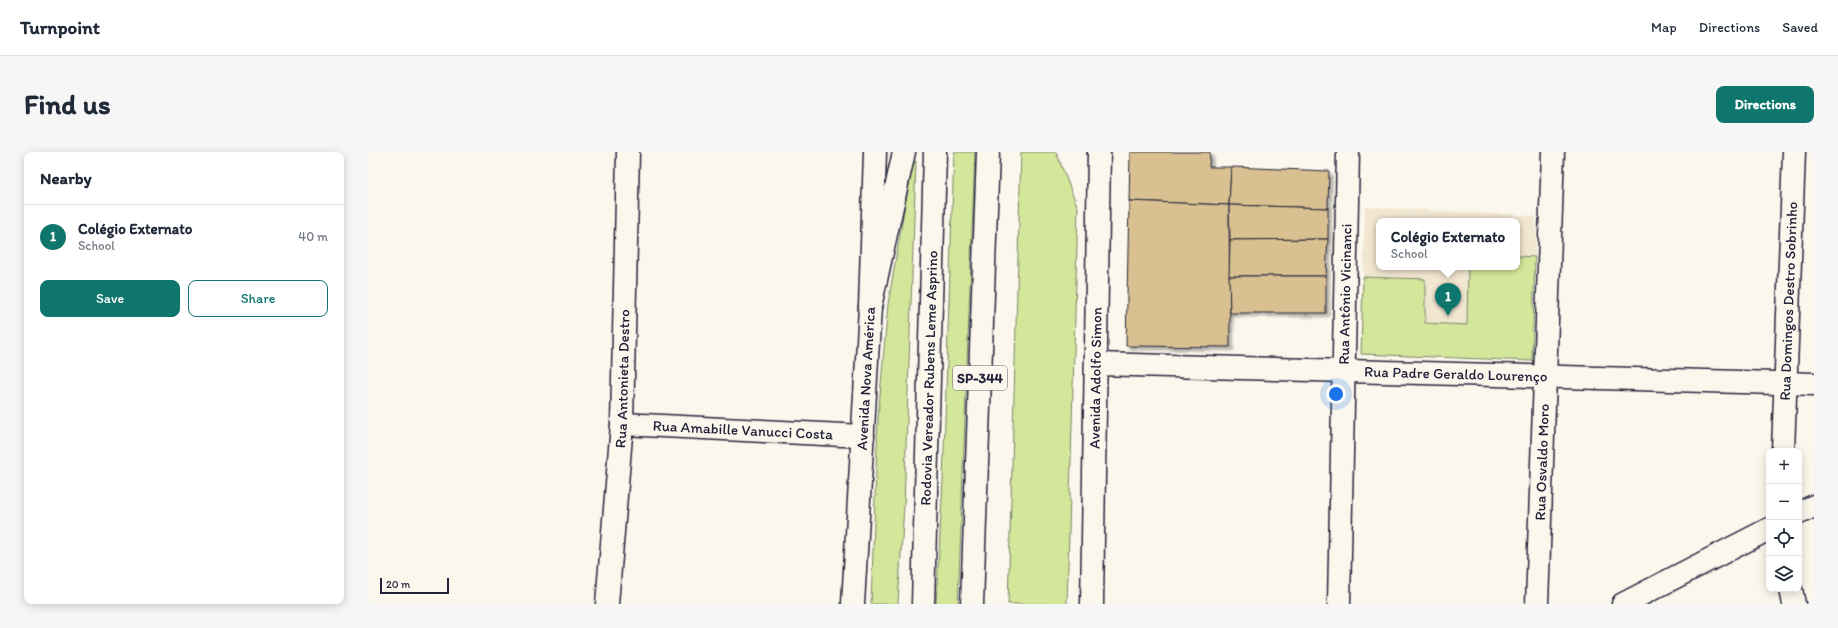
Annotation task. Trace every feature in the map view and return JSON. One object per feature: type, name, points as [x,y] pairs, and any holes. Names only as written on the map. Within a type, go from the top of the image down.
[{"type":"main road","name":"Rua Antonieta Destro","points":[[607,604],[622,424],[628,152]]},
{"type":"main road","name":"Avenida Nova América","points":[[853,604],[864,436],[875,152]]},
{"type":"main road","points":[[870,307],[904,152]]},
{"type":"main road","name":"Rodovia Vereador Rubens Leme Asprino","points":[[923,604],[935,152]]},
{"type":"main road","name":"SP-344","points":[[972,604],[988,152]]},
{"type":"main road","name":"Avenida Adolfo Simon","points":[[1092,604],[1097,364],[1099,152]]},
{"type":"main road","name":"Rua Antônio Vicinanci","points":[[1339,604],[1348,152]]},
{"type":"main road","name":"Rua Osvaldo Moro","points":[[1537,604],[1554,152]]},
{"type":"main road","name":"Rua Domingos Destro Sobrinho","points":[[1783,448],[1794,152]]},
{"type":"main road","name":"Rua Padre Geraldo Lourenço","points":[[1097,364],[1814,384]]},
{"type":"main road","name":"Rua Amabille Vanucci Costa","points":[[622,424],[864,436]]},
{"type":"main road","points":[[1802,512],[1814,506]]},
{"type":"main road","points":[[1623,604],[1766,531]]},
{"type":"main road","points":[[1792,592],[1794,604]]},
{"type":"shaded area","points":[[1365,207],[1536,216],[1532,361],[1361,354]]},
{"type":"green space","points":[[954,152],[975,152],[958,604],[936,604],[943,480]]},
{"type":"green space","points":[[1021,152],[1056,152],[1078,208],[1067,604],[1008,604]]},
{"type":"green space","points":[[916,161],[904,505],[898,604],[871,604],[878,418],[888,304],[912,164]]},
{"type":"green space","points":[[1520,256],[1535,257],[1532,361],[1361,354],[1363,277],[1425,279],[1425,323],[1467,325],[1468,270],[1520,270]]},
{"type":"building","points":[[1130,152],[1210,152],[1209,167],[1231,167],[1229,205],[1129,201]]},
{"type":"building","points":[[1231,167],[1329,171],[1328,208],[1229,205]]},
{"type":"building","points":[[1129,201],[1229,205],[1230,347],[1126,346]]},
{"type":"building","points":[[1229,205],[1328,208],[1328,239],[1230,240]]},
{"type":"building","points":[[1328,239],[1326,276],[1229,276],[1230,240]]},
{"type":"building","points":[[1229,276],[1326,276],[1326,313],[1230,313]]},
{"type":"place","name":"Colégio Externato","points":[[1448,316]]}]
